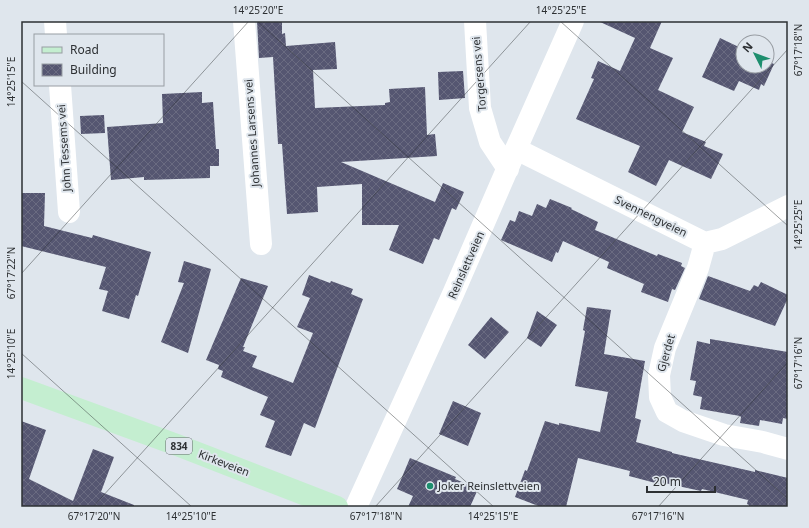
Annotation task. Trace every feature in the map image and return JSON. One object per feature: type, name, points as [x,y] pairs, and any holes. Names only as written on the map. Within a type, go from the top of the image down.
[{"type":"main road","name":"Kirkeveien","points":[[21,388],[177,445],[337,507]]},
{"type":"street","points":[[55,21],[56,34]]},
{"type":"street","name":"Johannes Larsens vei","points":[[244,21],[261,244]]},
{"type":"street","name":"Torgersens vei","points":[[475,21],[480,108],[490,142],[508,169]]},
{"type":"street","name":"Reinslettveien","points":[[356,507],[453,294],[573,21]]},
{"type":"street","name":"John Tessems vei","points":[[60,86],[69,212]]},
{"type":"street","name":"Svennengveien","points":[[516,149],[705,243]]},
{"type":"street","points":[[705,243],[722,239],[788,206]]},
{"type":"street","name":"Gjerdet","points":[[705,243],[698,268],[665,348],[660,375],[660,397],[667,412],[683,421],[724,435],[764,442],[788,449]]},
{"type":"building","points":[[257,21],[282,21],[282,34],[285,33],[286,46],[335,42],[337,69],[313,70],[315,108],[385,105],[385,103],[390,102],[389,89],[425,87],[427,135],[435,134],[437,156],[341,162],[435,202],[443,183],[464,192],[456,210],[452,208],[439,240],[434,238],[423,264],[389,250],[399,225],[362,225],[362,184],[317,187],[318,212],[287,214],[282,144],[278,144],[273,57],[259,58]]},
{"type":"building","points":[[598,21],[662,21],[650,48],[673,58],[658,90],[694,107],[682,132],[706,142],[704,146],[723,154],[711,179],[669,160],[656,186],[628,172],[640,146],[576,119],[594,79],[591,78],[598,61],[620,71],[635,38]]},
{"type":"building","points":[[720,38],[735,45],[735,74],[769,74],[764,86],[761,84],[759,90],[739,81],[734,91],[702,77]]},
{"type":"building","points":[[463,71],[465,98],[439,100],[438,72]]},
{"type":"building","points":[[202,92],[202,103],[213,102],[216,149],[219,149],[219,166],[210,166],[210,178],[144,180],[144,177],[111,180],[107,127],[163,123],[162,94]]},
{"type":"building","points":[[104,115],[105,133],[81,134],[80,116]]},
{"type":"building","points":[[21,193],[45,193],[44,226],[92,238],[93,235],[151,252],[138,296],[136,295],[129,319],[102,311],[108,291],[99,289],[106,267],[21,246]]},
{"type":"building","points":[[550,199],[572,208],[571,209],[598,222],[595,230],[657,256],[658,254],[682,263],[681,266],[685,268],[675,290],[672,289],[668,302],[641,292],[644,284],[607,268],[609,262],[563,241],[552,262],[501,240],[510,220],[515,222],[519,211],[532,216],[537,204],[546,208]]},
{"type":"building","points":[[184,261],[211,269],[188,353],[161,342],[184,283],[178,282]]},
{"type":"building","points":[[309,275],[330,283],[331,281],[353,289],[351,294],[363,299],[315,428],[304,423],[291,456],[265,447],[275,421],[260,415],[268,397],[221,377],[223,371],[218,369],[219,365],[206,360],[241,278],[268,286],[243,347],[245,347],[243,351],[257,356],[252,367],[293,383],[313,333],[297,327],[310,298],[302,295]]},
{"type":"building","points":[[708,276],[750,291],[754,285],[758,287],[761,282],[788,295],[775,326],[699,299]]},
{"type":"building","points":[[587,307],[611,310],[604,354],[645,361],[635,418],[641,420],[636,442],[672,453],[788,478],[788,507],[749,507],[747,504],[748,500],[702,489],[701,491],[664,483],[663,485],[629,476],[630,471],[578,458],[566,507],[541,507],[515,497],[525,470],[527,471],[545,421],[600,432],[608,392],[575,386],[585,331],[583,330]]},
{"type":"building","points":[[537,311],[557,325],[541,347],[527,338]]},
{"type":"building","points":[[491,317],[509,332],[485,359],[468,345]]},
{"type":"building","points":[[710,339],[788,352],[788,419],[783,418],[782,424],[760,420],[759,426],[740,423],[740,416],[700,409],[702,397],[693,395],[696,381],[690,380],[697,341],[710,344]]},
{"type":"building","points":[[453,401],[481,413],[468,446],[439,434]]},
{"type":"building","points":[[21,421],[46,430],[29,479],[73,501],[93,449],[114,457],[101,492],[134,505],[134,507],[21,507]]},
{"type":"building","points":[[410,458],[456,477],[455,479],[478,489],[470,507],[408,507],[413,496],[397,489]]},
{"type":"place","name":"Joker Reinslettveien","points":[[430,486]]}]
